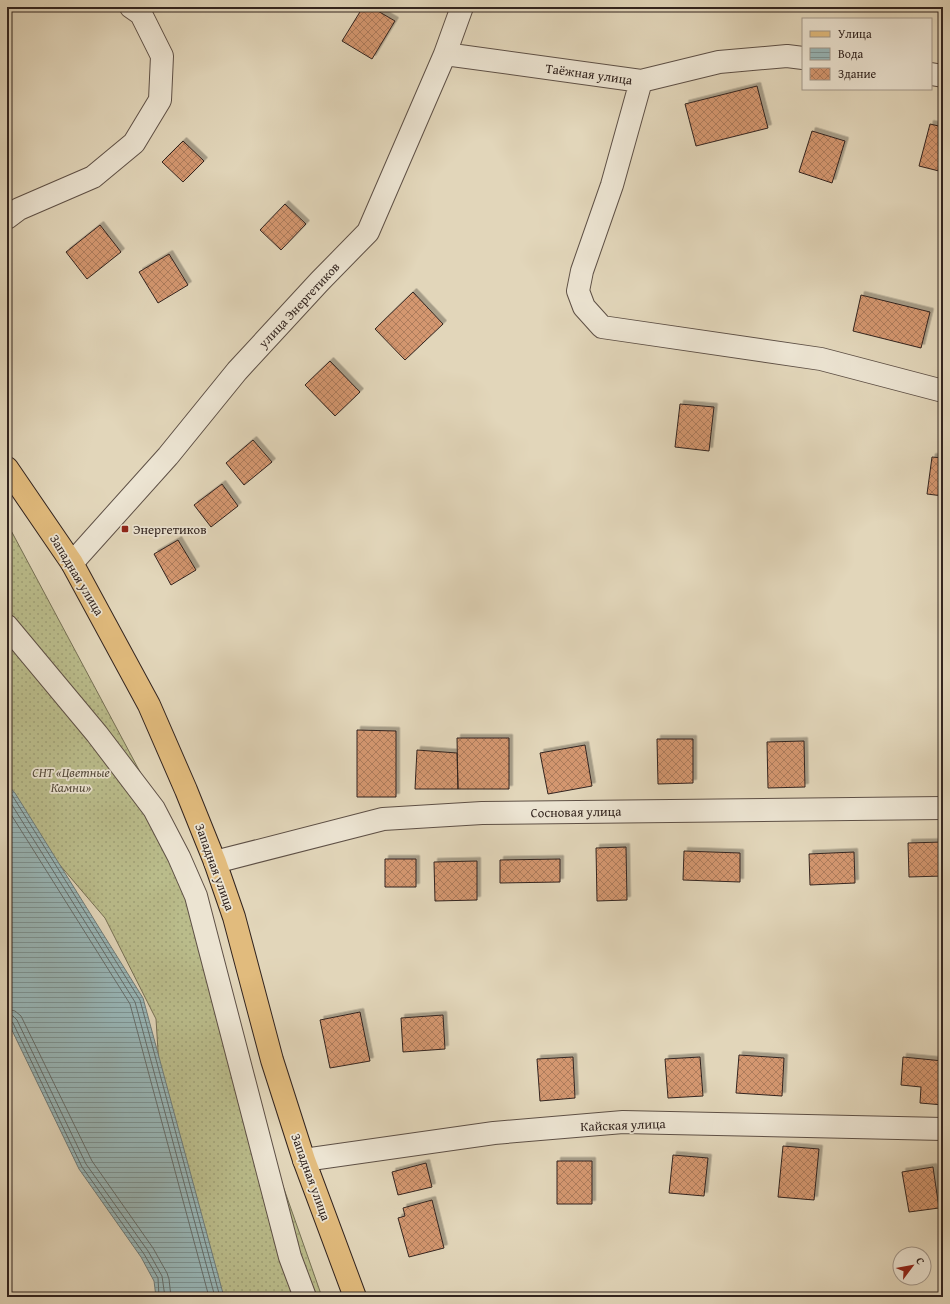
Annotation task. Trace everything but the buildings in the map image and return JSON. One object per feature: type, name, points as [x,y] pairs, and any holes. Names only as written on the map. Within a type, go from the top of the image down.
[{"type":"main road","name":"Западная улица","points":[[7,468],[72,563],[149,705],[186,790],[215,862],[234,917],[272,1060],[304,1160],[355,1297]]},
{"type":"street","points":[[7,218],[19,210],[92,177],[134,143],[160,100],[162,56],[141,14],[130,7]]},
{"type":"street","name":"улица Энергетиков","points":[[72,563],[168,456],[237,371],[320,281],[368,232],[445,54],[462,7]]},
{"type":"street","name":"Таёжная улица","points":[[445,54],[641,81],[719,62],[787,56],[802,58]]},
{"type":"street","points":[[932,74],[943,76]]},
{"type":"street","points":[[641,81],[612,185],[582,271],[578,291],[584,307],[602,327],[821,359],[943,391]]},
{"type":"street","points":[[7,626],[97,734],[154,809],[179,857],[196,896],[290,1257],[305,1297]]},
{"type":"street","name":"Сосновая улица","points":[[215,862],[383,819],[482,813],[943,808]]},
{"type":"street","name":"Кайская улица","points":[[304,1160],[494,1133],[623,1122],[943,1129]]},
{"type":"green space","name":"СНТ «Цветные Камни»","points":[[7,523],[185,856],[263,1129],[322,1297],[194,1297],[160,1082],[156,1019],[105,918],[7,803]]},
{"type":"water","points":[[7,784],[15,793],[143,998],[224,1297],[156,1297],[154,1281],[141,1257],[79,1169],[7,1020]]},
{"type":"place","name":"Энергетиков","points":[[125,529]]}]
